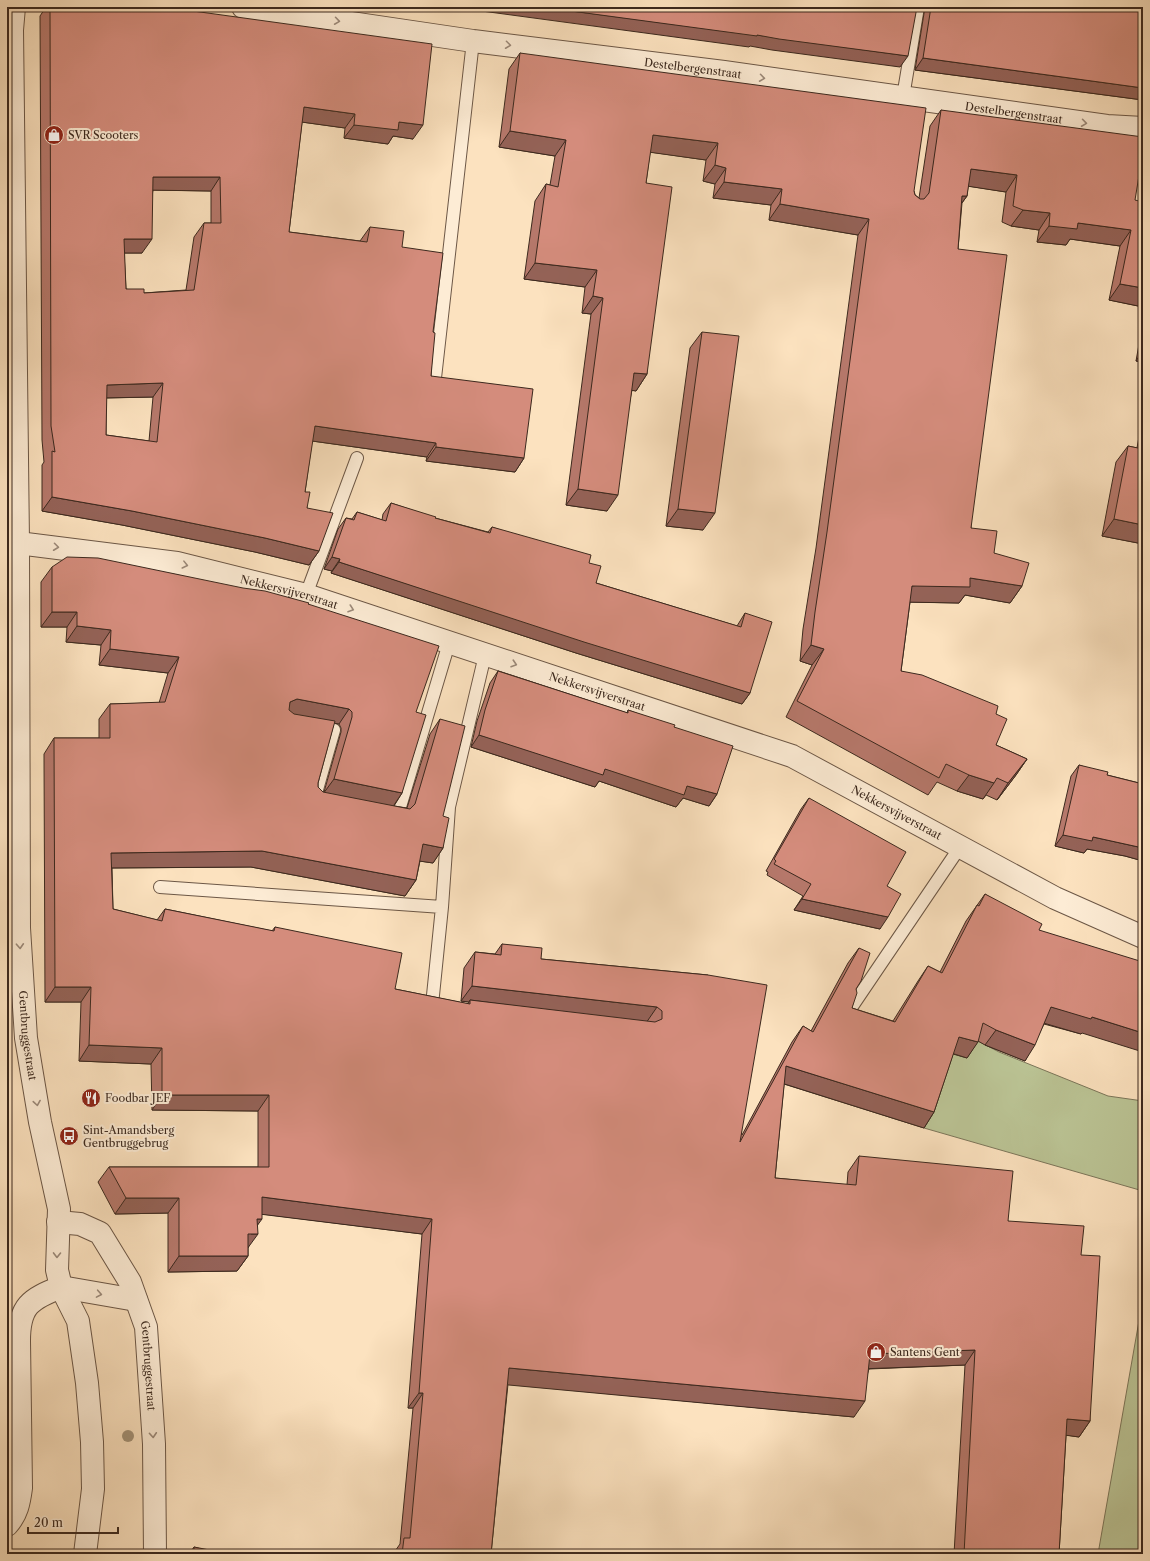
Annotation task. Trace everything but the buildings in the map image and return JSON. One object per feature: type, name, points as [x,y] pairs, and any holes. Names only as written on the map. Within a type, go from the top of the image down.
[{"type":"street","name":"Gentbruggestraat","points":[[14,7],[12,38],[12,543],[19,928],[14,967],[40,1122],[59,1209],[57,1270],[61,1287],[78,1321],[87,1383],[92,1442],[93,1489],[85,1554]]},
{"type":"street","name":"Destelbergenstraat","points":[[243,7],[474,41],[724,72],[903,98],[925,107],[1107,126],[1143,128]]},
{"type":"street","name":"Nekkersvijverstraat","points":[[12,543],[177,563],[306,595],[792,756],[1055,898],[1143,937]]},
{"type":"street","name":"Gentbruggestraat","points":[[58,1222],[80,1224],[100,1233],[130,1282],[146,1327],[154,1444],[155,1554]]},
{"type":"street","points":[[7,1525],[19,1506],[21,1488],[19,1341],[21,1319],[26,1308],[33,1301],[44,1294],[61,1287],[136,1300]]},
{"type":"lane","points":[[903,98],[918,7]]},
{"type":"lane","points":[[435,378],[474,41]]},
{"type":"lane","points":[[306,595],[357,458]]},
{"type":"lane","points":[[382,814],[397,816],[449,643]]},
{"type":"lane","points":[[456,1008],[432,1005],[442,907],[449,807],[485,655]]},
{"type":"lane","points":[[306,726],[334,730],[314,800],[329,803]]},
{"type":"lane","points":[[853,1005],[960,847]]},
{"type":"lane","points":[[160,887],[442,907]]},
{"type":"green space","points":[[955,1029],[999,1052],[1108,1096],[1143,1101],[1143,1191],[924,1128]]},
{"type":"green space","points":[[1143,1298],[1143,1554],[1098,1554]]},
{"type":"place","name":"SVR Scooters","points":[[54,135]]},
{"type":"place","name":"Foodbar JEF","points":[[91,1098]]},
{"type":"place","name":"Sint-Amandsberg Gentbruggebrug","points":[[69,1136]]},
{"type":"place","name":"Santens Gent","points":[[876,1352]]}]
